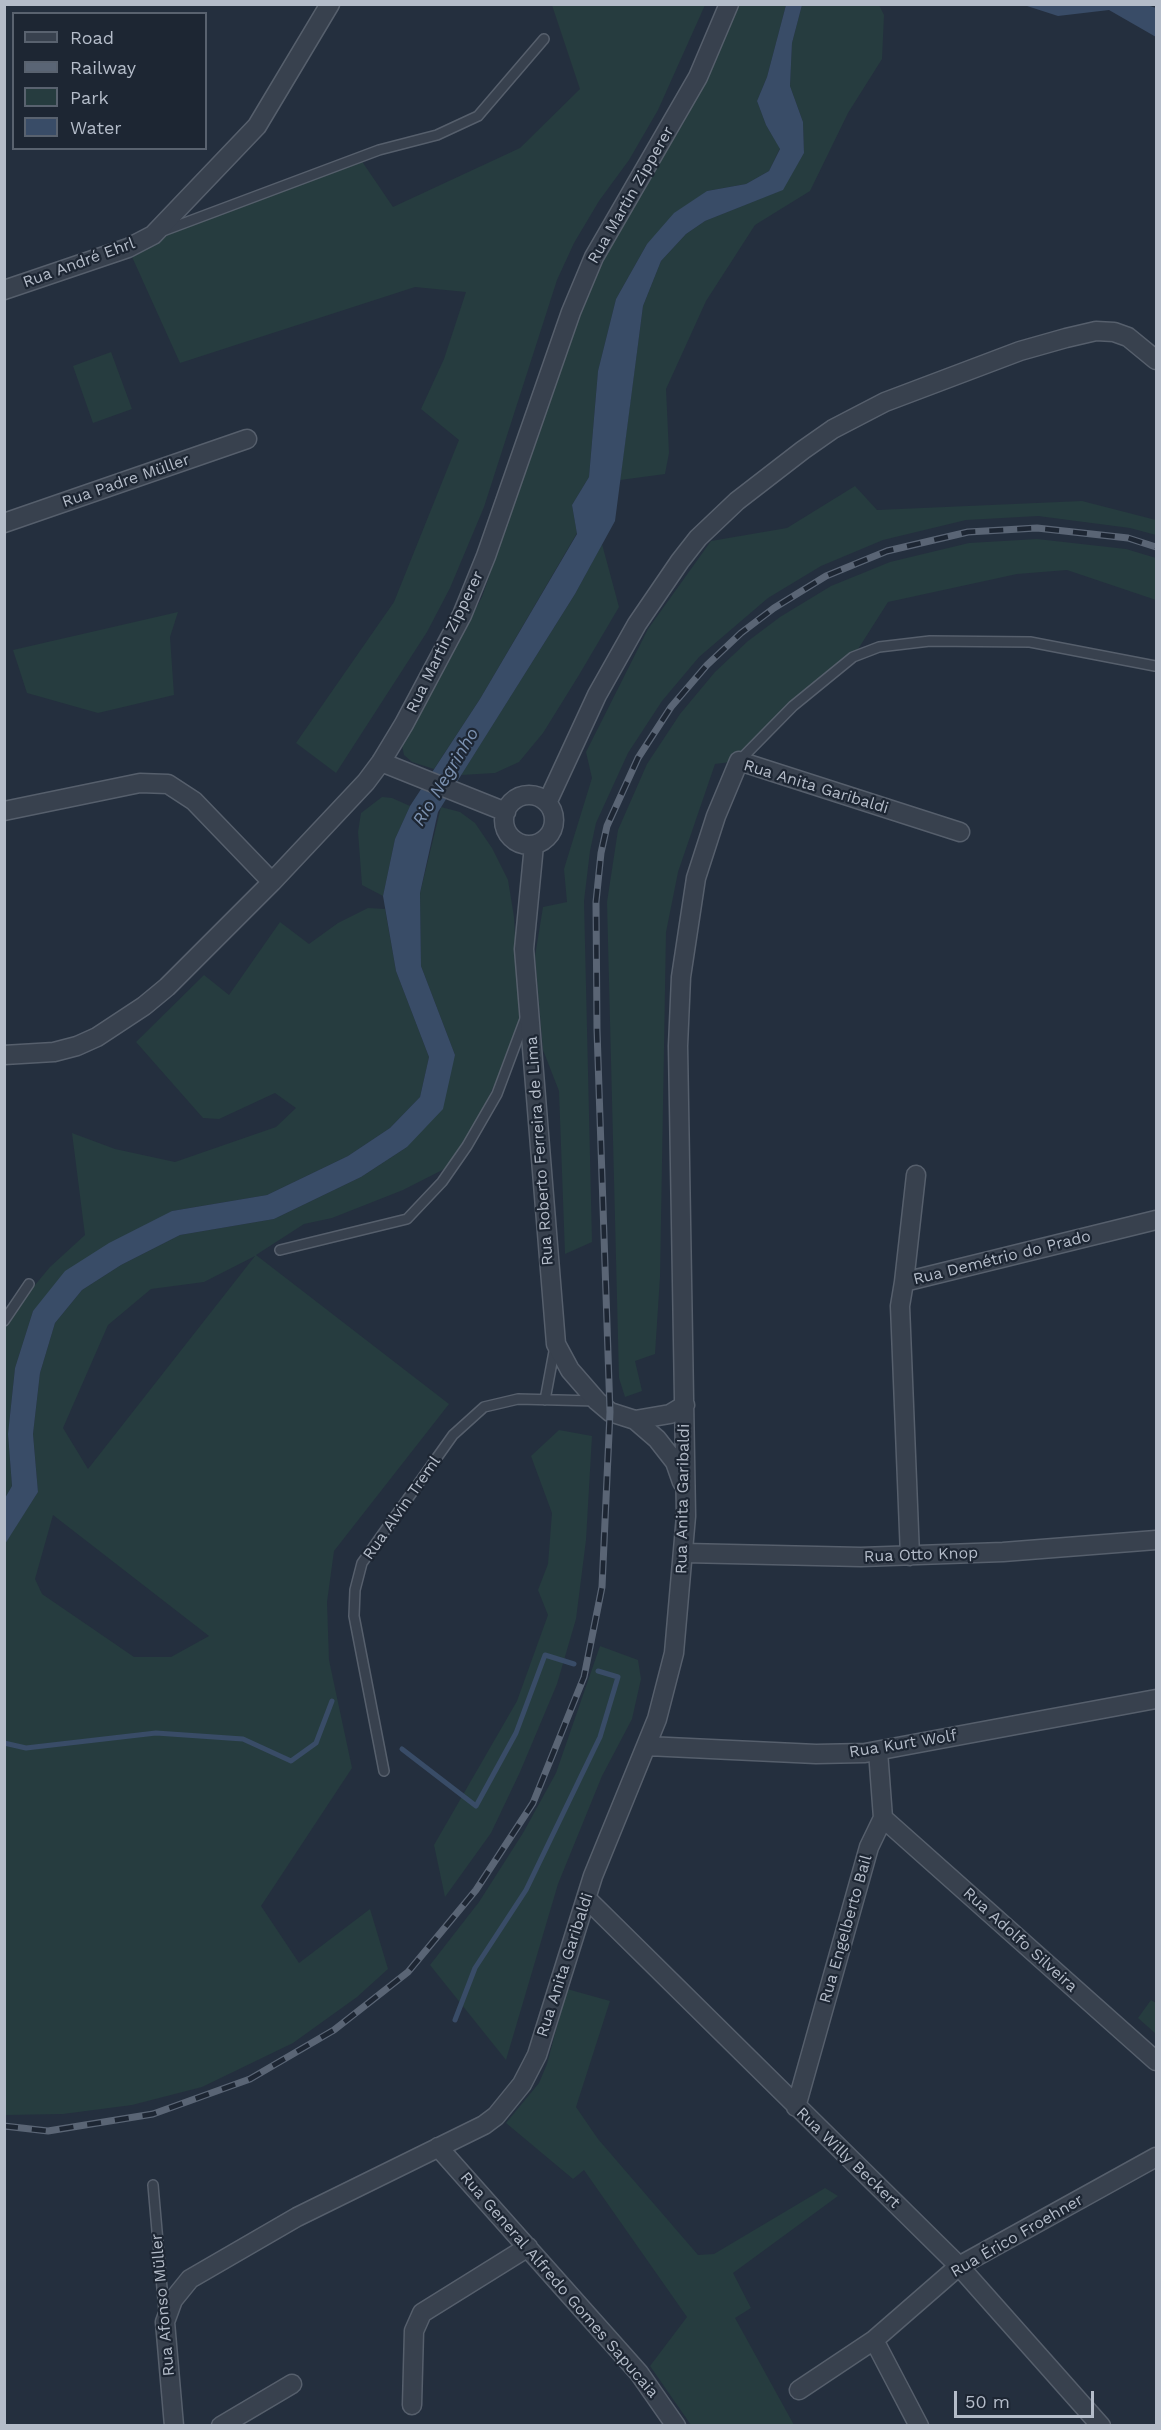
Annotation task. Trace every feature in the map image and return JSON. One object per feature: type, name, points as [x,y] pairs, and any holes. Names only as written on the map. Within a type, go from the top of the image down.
[{"type":"street","name":"Rua André Ehrl","points":[[4,290],[128,248],[153,235],[257,126],[330,4]]},
{"type":"street","name":"Rua Martin Zipperer","points":[[4,1056],[54,1052],[77,1046],[117,1025],[167,987],[272,882],[366,782],[381,762],[404,724],[462,615],[486,556],[571,312],[594,257],[698,77],[729,4]]},
{"type":"street","points":[[547,803],[576,736],[608,675],[637,624],[680,561],[698,538],[737,501],[803,450],[834,429],[885,402],[1020,351],[1066,338],[1096,331],[1114,332],[1128,337],[1156,360]]},
{"type":"street","name":"Rua Padre Müller","points":[[4,523],[247,439]]},
{"type":"street","name":"Rua Anita Garibaldi","points":[[165,2322],[180,2289],[205,2268],[342,2193],[484,2125],[501,2110],[522,2084],[537,2055],[586,1898],[615,1816],[647,1746],[667,1688],[674,1653],[685,1553],[685,1405],[678,1046],[681,977],[696,878],[716,816],[739,760],[960,832]]},
{"type":"street","points":[[381,762],[506,812]]},
{"type":"street","points":[[4,811],[140,783],[168,784],[194,801],[272,882]]},
{"type":"street","points":[[529,796],[547,803],[553,812],[554,823],[551,833],[534,845],[524,845],[514,840],[507,832],[505,822],[506,812],[511,803],[529,796]]},
{"type":"street","name":"Rua Roberto Ferreira de Lima","points":[[534,845],[524,949],[556,1344],[570,1370],[597,1401],[610,1412],[635,1420],[657,1438],[669,1454],[685,1489]]},
{"type":"street","points":[[904,1282],[916,1175]]},
{"type":"street","name":"Rua Demétrio do Prado","points":[[910,1556],[900,1306],[904,1282],[1156,1220]]},
{"type":"street","points":[[635,1420],[670,1414],[685,1405]]},
{"type":"street","name":"Rua Otto Knop","points":[[685,1553],[816,1558],[910,1556],[1063,1548],[1156,1540]]},
{"type":"street","name":"Rua Kurt Wolf","points":[[647,1746],[816,1754],[878,1751],[1156,1699]]},
{"type":"street","points":[[878,1751],[883,1818]]},
{"type":"street","name":"Rua Adolfo Silveira","points":[[883,1818],[1156,2061]]},
{"type":"street","name":"Rua Engelberto Bail","points":[[796,2107],[869,1847],[883,1818]]},
{"type":"street","name":"Rua Willy Beckert","points":[[586,1898],[959,2266],[1101,2426]]},
{"type":"street","name":"Rua General Alfredo Gomes Sapucaia","points":[[438,2147],[639,2373],[676,2426]]},
{"type":"street","name":"Rua Érico Froehner","points":[[799,2390],[874,2340],[959,2266],[1156,2157]]},
{"type":"street","points":[[412,2405],[414,2331],[422,2313],[528,2247]]},
{"type":"street","name":"Rua Afonso Müller","points":[[165,2322],[174,2426]]},
{"type":"street","points":[[874,2340],[919,2426]]},
{"type":"street","points":[[221,2426],[291,2384]]},
{"type":"lane","points":[[153,235],[379,150],[437,135],[478,116],[543,39]]},
{"type":"lane","points":[[739,760],[793,706],[853,657],[879,647],[930,642],[1030,642],[1155,666]]},
{"type":"lane","points":[[280,1250],[407,1219],[442,1182],[497,1094],[529,1008]]},
{"type":"lane","points":[[4,1321],[29,1284]]},
{"type":"lane","points":[[545,1400],[556,1344]]},
{"type":"lane","name":"Rua Alvin Treml","points":[[384,1772],[354,1616],[355,1590],[362,1563],[462,1425],[484,1407],[506,1400],[597,1401]]},
{"type":"lane","name":"Rua Afonso Müller","points":[[153,2185],[165,2322]]},
{"type":"green space","points":[[552,5],[705,5],[658,110],[629,160],[599,201],[574,243],[557,280],[484,507],[450,588],[427,632],[336,773],[296,743],[394,602],[459,440],[421,409],[444,359],[466,292],[415,287],[180,363],[128,248],[359,157],[393,207],[520,148],[580,89]]},
{"type":"green space","points":[[737,5],[786,5],[767,77],[757,101],[766,125],[780,148],[769,171],[746,184],[707,191],[647,244],[616,299],[598,371],[589,477],[572,505],[577,533],[480,699],[434,769],[412,762],[404,755],[402,745],[482,597],[581,309],[602,258],[684,122],[713,67]]},
{"type":"green space","points":[[802,5],[879,5],[884,15],[882,59],[848,113],[810,191],[755,225],[706,301],[666,389],[669,453],[665,474],[620,480],[643,306],[661,261],[686,234],[705,221],[782,190],[804,153],[803,122],[790,86],[792,43]]},
{"type":"green space","points":[[111,352],[132,409],[93,423],[73,366]]},
{"type":"green space","points":[[855,486],[877,510],[1082,501],[1156,520],[1156,535],[1130,528],[1038,516],[966,520],[883,540],[821,566],[768,598],[699,657],[662,701],[628,753],[596,823],[590,851],[584,901],[592,1242],[565,1254],[559,1091],[543,1050],[535,956],[543,907],[567,902],[564,869],[592,778],[586,752],[648,629],[711,541],[787,528]]},
{"type":"green space","points":[[1037,539],[1126,549],[1156,558],[1156,600],[1067,570],[1017,574],[888,602],[853,657],[739,761],[715,764],[678,872],[666,932],[660,1277],[655,1354],[635,1361],[642,1391],[625,1397],[619,1378],[607,902],[618,830],[647,764],[680,714],[715,672],[748,641],[780,617],[831,586],[890,562],[969,543]]},
{"type":"green space","points":[[602,544],[619,607],[579,675],[543,733],[519,762],[495,773],[461,775],[575,594]]},
{"type":"green space","points":[[178,612],[170,637],[174,695],[98,713],[27,693],[13,650]]},
{"type":"green space","points":[[382,797],[392,798],[410,806],[395,839],[383,896],[362,885],[358,832],[361,813]]},
{"type":"green space","points":[[441,807],[460,812],[475,823],[492,848],[508,880],[514,917],[520,1033],[456,1163],[403,1190],[332,1218],[304,1224],[256,1255],[449,1404],[334,1551],[327,1602],[329,1660],[352,1768],[261,1906],[299,1963],[370,1909],[388,1969],[357,1997],[293,2043],[202,2087],[132,2105],[63,2114],[5,2115],[4,1544],[38,1492],[33,1434],[40,1373],[55,1323],[82,1290],[121,1265],[180,1235],[274,1219],[361,1177],[407,1147],[455,1055],[421,966],[420,893]],"holes":[[[255,1256],[88,1469],[63,1428],[108,1325],[151,1289],[204,1282]],[[53,1515],[209,1636],[171,1657],[134,1657],[42,1594],[35,1579]]]},
{"type":"green space","points":[[368,908],[385,909],[396,971],[429,1057],[420,1097],[390,1128],[348,1156],[267,1195],[172,1211],[33,1311],[15,1368],[8,1434],[12,1486],[5,1498],[5,1321],[50,1267],[85,1235],[72,1133],[115,1149],[175,1162],[276,1127],[296,1108],[275,1093],[219,1119],[203,1118],[136,1042],[204,975],[229,995],[280,922],[309,944],[338,923]]},
{"type":"green space","points":[[559,1430],[592,1436],[586,1540],[576,1619],[557,1684],[520,1772],[491,1833],[445,1897],[434,1845],[517,1701],[548,1615],[538,1590],[548,1564],[552,1513],[531,1456]]},
{"type":"green space","points":[[600,1646],[638,1660],[641,1679],[632,1719],[602,1776],[558,1884],[506,2060],[430,1965],[479,1902],[523,1833],[556,1773]]},
{"type":"green space","points":[[567,1989],[610,2001],[576,2107],[598,2139],[698,2255],[714,2254],[825,2188],[838,2196],[733,2273],[751,2308],[735,2318],[794,2425],[691,2425],[650,2366],[687,2317],[584,2170],[573,2179],[506,2123],[539,2083],[547,2064]]},
{"type":"green space","points":[[1151,2000],[1156,2003],[1156,2034],[1138,2018]]},
{"type":"water","name":"Rio Negrinho","points":[[786,5],[802,5],[792,43],[790,86],[803,122],[804,153],[783,190],[705,221],[686,234],[661,261],[643,306],[615,521],[575,594],[438,812],[420,893],[421,966],[455,1055],[443,1109],[407,1147],[361,1177],[274,1219],[180,1235],[121,1265],[82,1290],[55,1323],[40,1373],[33,1434],[38,1492],[5,1544],[5,1498],[12,1486],[8,1434],[15,1368],[33,1311],[65,1271],[109,1243],[172,1211],[267,1195],[348,1156],[390,1128],[420,1097],[429,1057],[396,971],[383,896],[395,839],[410,806],[480,699],[577,534],[572,505],[589,477],[598,371],[616,299],[647,244],[674,213],[707,191],[746,184],[769,171],[780,149],[766,125],[757,101],[767,77]]},
{"type":"water","points":[[1024,5],[1147,5],[1156,8],[1156,37],[1109,10],[1058,16]]},
{"type":"waterway","points":[[402,1749],[476,1806],[516,1733],[545,1655],[574,1664]]},
{"type":"waterway","points":[[455,2020],[475,1968],[526,1890],[600,1737],[618,1677],[598,1671]]},
{"type":"waterway","points":[[4,1743],[26,1748],[156,1733],[243,1739],[291,1761],[316,1743],[332,1701]]},
{"type":"railway","points":[[4,2126],[48,2131],[153,2114],[250,2079],[334,2030],[408,1972],[476,1890],[533,1803],[584,1677],[602,1587],[610,1412],[597,1030],[596,902],[601,853],[607,826],[638,758],[671,707],[707,665],[741,633],[774,608],[826,576],[887,551],[968,532],[1037,528],[1128,538],[1156,547]]}]
